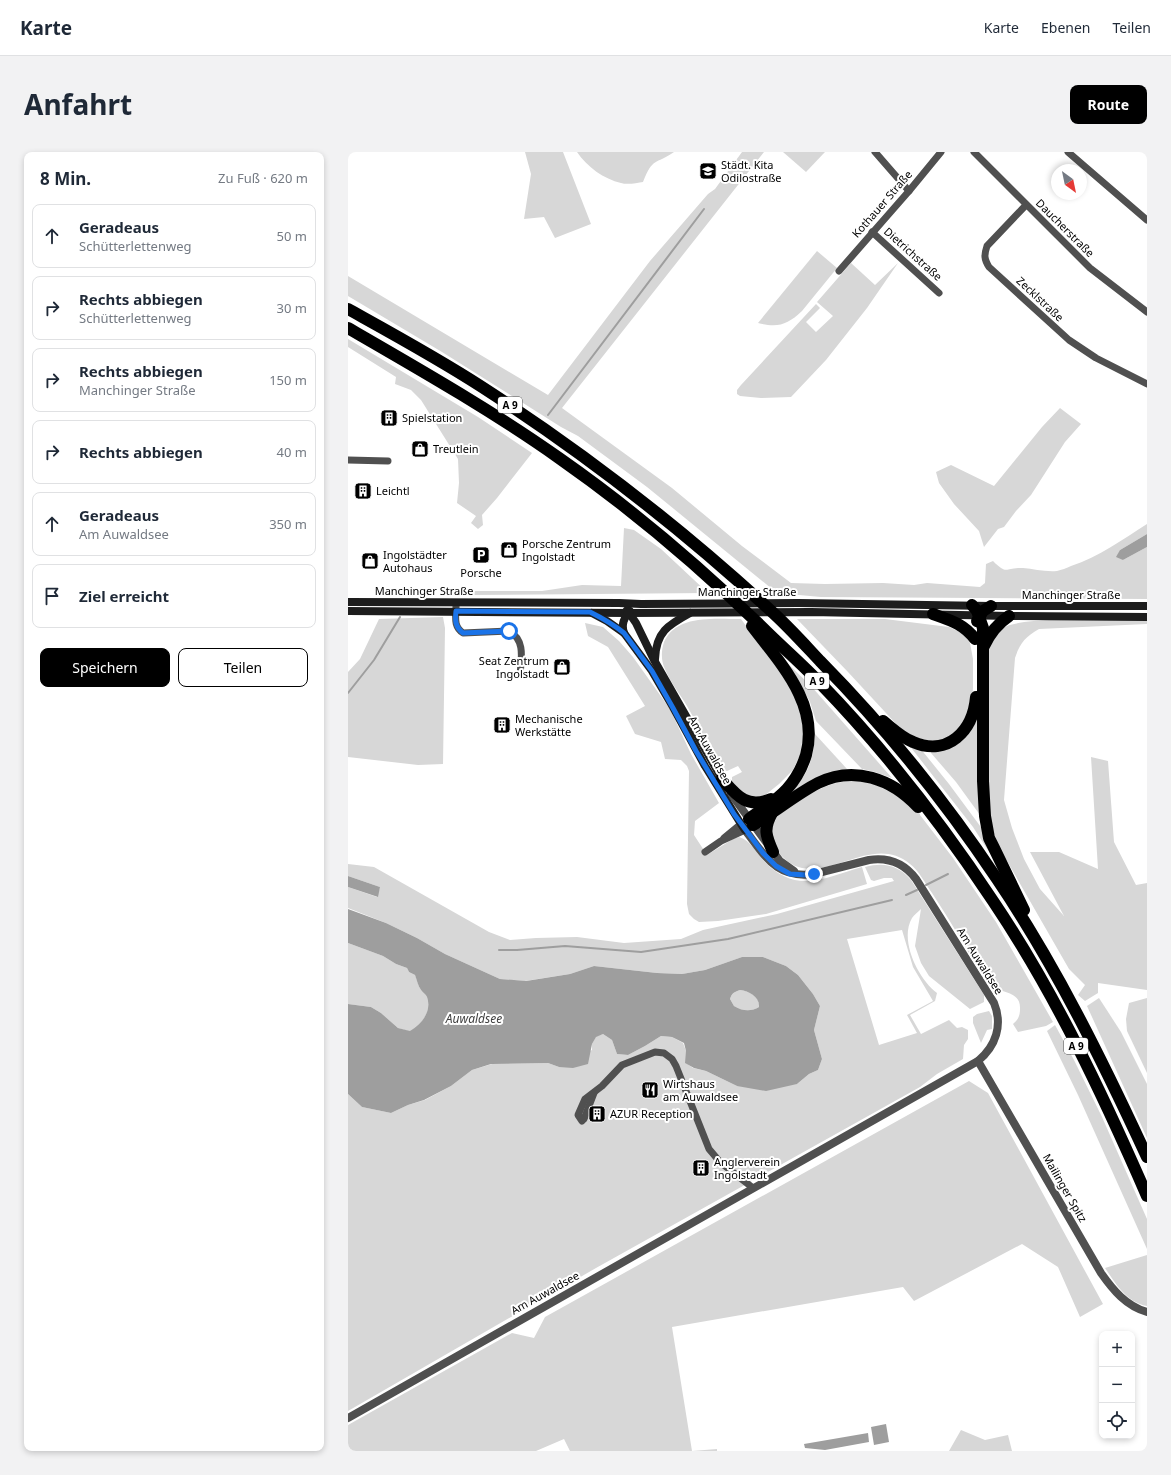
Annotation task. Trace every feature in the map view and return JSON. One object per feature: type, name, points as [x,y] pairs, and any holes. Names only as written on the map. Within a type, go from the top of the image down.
[{"type":"highway","name":"A 9","points":[[348,309],[423,351],[479,385],[581,454],[618,482],[662,516],[773,612],[852,694],[922,776],[999,881],[1064,988],[1106,1069],[1147,1157]]},
{"type":"highway","name":"A 9","points":[[348,328],[517,428],[561,459],[653,529],[728,594],[820,684],[865,733],[928,808],[995,903],[1050,995],[1092,1077],[1147,1196]]},
{"type":"highway","points":[[728,594],[798,689],[806,710],[810,729],[807,750],[799,772],[786,790],[747,825]]},
{"type":"highway","points":[[852,694],[904,738],[914,743],[937,746],[945,745],[954,740],[967,728],[974,713],[977,691],[977,657],[983,628],[979,615],[972,605]]},
{"type":"highway","points":[[979,615],[982,611],[991,606]]},
{"type":"highway","points":[[933,614],[959,624],[979,643],[983,799],[987,830],[1047,960]]},
{"type":"highway","points":[[979,643],[1001,621],[1009,616]]},
{"type":"highway","points":[[747,825],[772,813],[808,788],[828,779],[850,775],[871,777],[891,785],[907,796],[954,844]]},
{"type":"highway","points":[[722,779],[742,799],[749,802],[764,802],[786,790]]},
{"type":"highway","points":[[772,813],[767,824],[766,837],[773,852]]},
{"type":"main road","name":"Manchinger Straße","points":[[348,602],[641,604],[798,603],[991,606],[1147,606]]},
{"type":"main road","name":"Am Auwaldsee","points":[[619,603],[636,623],[654,660],[722,779]]},
{"type":"main road","points":[[624,633],[623,624],[629,613],[641,604]]},
{"type":"main road","name":"Manchinger Straße","points":[[348,611],[629,613],[811,612],[1147,617]]},
{"type":"main road","name":"Am Auwaldsee","points":[[590,612],[607,621],[624,633],[655,676],[696,751],[747,825]]},
{"type":"main road","points":[[654,660],[657,642],[664,630],[673,622],[691,613]]},
{"type":"street","points":[[875,152],[909,191]]},
{"type":"street","name":"Kothauer Straße","points":[[839,271],[909,191],[940,152]]},
{"type":"street","name":"Daucherstraße","points":[[974,152],[1090,268],[1147,312]]},
{"type":"street","points":[[1068,152],[1147,220]]},
{"type":"street","name":"Zecklstraße","points":[[1026,204],[987,246],[984,254],[984,261],[1069,340],[1096,358],[1147,384]]},
{"type":"street","name":"Dietrichstraße","points":[[872,232],[939,293]]},
{"type":"street","points":[[348,460],[388,461]]},
{"type":"street","points":[[457,602],[456,624],[458,629],[463,633],[509,631],[519,638],[521,645],[520,676]]},
{"type":"street","name":"Am Auwaldsee","points":[[348,1418],[978,1061],[990,1048],[997,1034],[998,1016],[996,1009],[987,992],[911,872],[899,863],[892,860],[878,859],[806,875],[790,874],[776,866],[763,853],[722,779]]},
{"type":"street","points":[[705,852],[747,825]]},
{"type":"street","name":"Am Auwaldsee","points":[[747,825],[787,867],[806,875]]},
{"type":"street","points":[[583,1120],[578,1115],[585,1099],[594,1094],[622,1065],[655,1052],[664,1053],[672,1059],[676,1066],[709,1149],[720,1162],[753,1188]]},
{"type":"street","name":"Mailinger Spitz","points":[[978,1061],[1101,1273],[1114,1291],[1123,1299],[1132,1306],[1147,1312]]},
{"type":"shaded area","points":[[525,152],[563,152],[591,224],[555,238],[544,217],[524,219],[531,174]]},
{"type":"shaded area","points":[[577,152],[674,152],[655,162],[646,174],[643,182],[623,184],[608,179],[596,172]]},
{"type":"shaded area","points":[[742,152],[764,152],[562,408],[672,488],[742,546],[791,583],[883,583],[914,585],[927,583],[980,587],[985,583],[986,564],[993,561],[1004,570],[1023,568],[1057,571],[1101,553],[1147,524],[1147,534],[1120,550],[1123,560],[1147,547],[1147,599],[821,597],[777,593],[647,487],[578,436],[348,296],[348,276],[548,395],[650,261],[708,194],[715,189]]},
{"type":"shaded area","points":[[783,152],[825,152],[806,172]]},
{"type":"shaded area","points":[[817,251],[837,268],[802,311],[792,319],[782,324],[771,325],[758,323]]},
{"type":"shaded area","points":[[851,263],[875,285],[898,263],[867,308],[826,360],[791,397],[761,398],[740,396],[737,394],[737,390],[741,385],[816,304],[820,308],[806,322],[816,332],[833,316],[817,302]]},
{"type":"shaded area","points":[[348,339],[478,417],[532,453],[482,515],[483,525],[478,529],[471,523],[476,516],[457,503],[459,483],[458,459],[421,400],[411,390],[395,384],[396,377],[348,347]]},
{"type":"shaded area","points":[[1060,408],[1081,424],[1065,442],[1031,495],[1004,527],[998,529],[984,547],[979,531],[954,504],[939,483],[936,472],[951,465],[994,486],[1042,427]]},
{"type":"shaded area","points":[[624,528],[634,530],[661,549],[708,593],[471,595],[472,591],[542,591],[582,585],[621,586]]},
{"type":"shaded area","points":[[443,617],[445,628],[443,764],[418,765],[348,757],[348,672],[360,659],[379,619]]},
{"type":"shaded area","points":[[709,619],[741,619],[784,677],[798,702],[804,730],[800,755],[793,770],[764,796],[757,798],[740,793],[732,782],[732,777],[742,772],[738,766],[727,771],[724,770],[670,679],[662,659],[664,642],[670,633],[687,622]]},
{"type":"shaded area","points":[[797,619],[885,619],[949,627],[964,634],[970,643],[973,659],[973,687],[972,706],[959,732],[938,742],[911,737],[898,726]]},
{"type":"shaded area","points":[[1072,619],[1147,619],[1147,624],[1039,629],[1024,641],[1015,658],[1004,800],[1012,828],[1024,859],[1040,889],[1064,916],[1030,852],[1059,852],[1098,869],[1091,757],[1108,761],[1114,842],[1136,885],[1147,883],[1147,990],[1098,983],[1098,993],[1085,1001],[1078,995],[1085,985],[1069,969],[999,847],[991,825],[985,781],[987,657],[994,637],[1003,628],[1013,624]]},
{"type":"shaded area","points":[[585,623],[603,627],[619,641],[633,657],[670,709],[691,754],[719,803],[695,821],[694,835],[707,855],[739,837],[750,843],[763,860],[775,871],[787,877],[810,881],[862,867],[867,884],[766,914],[718,921],[699,922],[694,919],[689,914],[687,904],[689,771],[687,766],[681,760],[665,759],[661,742],[635,734],[626,716],[645,706],[608,647],[588,636]]},
{"type":"shaded area","points":[[781,657],[811,686],[892,778],[862,769],[816,721],[810,702],[801,685]]},
{"type":"shaded area","points":[[978,717],[980,815],[956,782],[931,753],[931,751],[955,746],[970,732]]},
{"type":"shaded area","points":[[815,734],[847,769],[835,771],[791,793],[802,779],[809,766],[813,752]]},
{"type":"shaded area","points":[[909,745],[920,748],[949,784],[986,834],[991,855],[973,827]]},
{"type":"shaded area","points":[[857,780],[871,782],[907,801],[920,814],[953,858],[996,922],[1053,1022],[1046,1026],[1018,1032],[1013,1024],[1020,1014],[1017,998],[987,984],[939,904],[919,874],[910,864],[897,856],[884,854],[871,855],[830,866],[802,868],[791,864],[780,854],[773,843],[771,836],[771,826],[774,820],[805,797],[821,789],[838,783]]},
{"type":"shaded area","points":[[348,864],[374,867],[489,932],[510,940],[577,937],[624,943],[681,939],[703,930],[777,914],[894,881],[892,878],[884,878],[874,881],[871,880],[865,867],[878,865],[890,866],[901,871],[911,880],[984,995],[984,1002],[970,1009],[929,976],[921,963],[915,946],[921,909],[912,918],[909,927],[909,948],[917,969],[930,987],[937,993],[935,1001],[910,1015],[921,1034],[949,1020],[957,1028],[962,1027],[968,1030],[968,1039],[964,1045],[963,1059],[937,1074],[920,1087],[596,1268],[348,1411],[348,1094],[362,1107],[391,1113],[408,1105],[425,1100],[451,1086],[472,1070],[492,1064],[548,1063],[559,1067],[592,1050],[592,1044],[596,1036],[603,1034],[612,1040],[617,1054],[628,1055],[661,1036],[672,1037],[683,1043],[686,1051],[686,1063],[693,1068],[706,1071],[737,1086],[797,1084],[809,1074],[818,1070],[822,1059],[814,1030],[820,1006],[813,994],[798,975],[786,966],[763,957],[742,957],[705,970],[682,974],[657,973],[594,966],[570,974],[525,981],[500,979],[445,954],[386,923],[348,908],[348,887],[377,897],[380,887],[348,876]],"holes":[[[902,930],[913,967],[933,1001],[907,1015],[917,1033],[879,1045],[847,939]]]},
{"type":"shaded area","points":[[348,943],[383,956],[396,964],[407,968],[409,972],[415,975],[420,988],[427,997],[428,1007],[425,1017],[411,1032],[398,1028],[381,1013],[371,1007],[348,1004]]},
{"type":"shaded area","points":[[740,990],[756,997],[759,1007],[753,1010],[746,1010],[734,1006],[730,999],[736,991]]},
{"type":"shaded area","points":[[1099,998],[1121,1032],[1147,1084],[1147,1138],[1087,1006]]},
{"type":"shaded area","points":[[1147,998],[1147,1073],[1127,1031],[1126,1019],[1129,1003]]},
{"type":"shaded area","points":[[989,1011],[992,1016],[992,1029],[987,1030],[981,1043],[973,1023],[973,1017],[977,1014]]},
{"type":"shaded area","points":[[1055,1025],[1102,1117],[1147,1219],[1147,1249],[1078,1095],[1047,1031]]},
{"type":"shaded area","points":[[969,1081],[988,1093],[1103,1304],[1080,1317],[1058,1267],[1022,1244],[914,1301],[903,1287],[672,1327],[692,1451],[570,1451],[564,1439],[536,1451],[348,1451],[348,1425],[512,1333],[534,1338],[545,1317]]},
{"type":"shaded area","points":[[1147,1255],[1147,1306],[1133,1301],[1122,1292],[1105,1268]]},
{"type":"shaded area","points":[[961,1430],[985,1440],[1008,1435],[1012,1451],[949,1451]]},
{"type":"shaded area","points":[[717,1449],[717,1451],[692,1451]]},
{"type":"water","points":[[1147,534],[1147,547],[1123,560],[1116,557],[1120,550]]},
{"type":"water","points":[[348,876],[380,887],[378,897],[348,887]]},
{"type":"water","name":"Auwaldsee","points":[[348,909],[386,923],[445,954],[500,979],[526,981],[570,974],[594,966],[657,973],[682,974],[705,970],[742,957],[763,957],[786,966],[798,975],[813,994],[820,1006],[814,1030],[822,1059],[818,1070],[809,1074],[797,1084],[766,1091],[737,1086],[685,1063],[686,1051],[684,1043],[672,1037],[661,1036],[628,1055],[617,1054],[612,1040],[603,1034],[596,1037],[592,1044],[588,1064],[573,1068],[559,1067],[548,1063],[491,1064],[472,1070],[451,1086],[424,1100],[408,1105],[391,1113],[362,1107],[348,1094],[348,1004],[371,1007],[381,1013],[398,1028],[410,1031],[425,1017],[428,1002],[426,996],[419,987],[415,975],[409,972],[407,968],[396,964],[383,956],[348,943]],"holes":[[[736,991],[743,991],[756,997],[759,1007],[753,1010],[746,1010],[734,1006],[730,999],[732,995]]]},
{"type":"water","points":[[886,1424],[889,1442],[874,1445],[871,1427]]},
{"type":"water","points":[[868,1433],[869,1442],[825,1450],[805,1448],[804,1444]]},
{"type":"waterway","points":[[548,415],[704,209]]},
{"type":"waterway","points":[[348,693],[374,660],[400,617]]},
{"type":"waterway","points":[[926,885],[948,874]]},
{"type":"waterway","points":[[906,895],[917,890]]},
{"type":"waterway","points":[[499,950],[565,946],[641,952],[728,939],[892,900]]},
{"type":"place","name":"Städt. Kita Odilostraße","points":[[708,171]]},
{"type":"place","name":"Spielstation","points":[[389,418]]},
{"type":"place","name":"Treutlein","points":[[420,449]]},
{"type":"place","name":"Leichtl","points":[[363,491]]},
{"type":"place","name":"Porsche Zentrum Ingolstadt","points":[[509,550]]},
{"type":"place","name":"Porsche","points":[[481,555]]},
{"type":"place","name":"Ingolstädter Autohaus","points":[[370,561]]},
{"type":"place","name":"Seat Zentrum Ingolstadt","points":[[562,667]]},
{"type":"place","name":"Mechanische Werkstätte","points":[[502,725]]},
{"type":"place","name":"Wirtshaus am Auwaldsee","points":[[650,1090]]},
{"type":"place","name":"AZUR Reception","points":[[597,1114]]},
{"type":"place","name":"Anglerverein Ingolstadt","points":[[701,1168]]},
{"type":"route","points":[[509,631],[469,634],[463,633],[458,629],[456,624],[456,611],[590,612],[612,624],[624,633],[652,671],[696,751],[734,814],[763,853],[776,866],[790,874],[814,874]]}]
